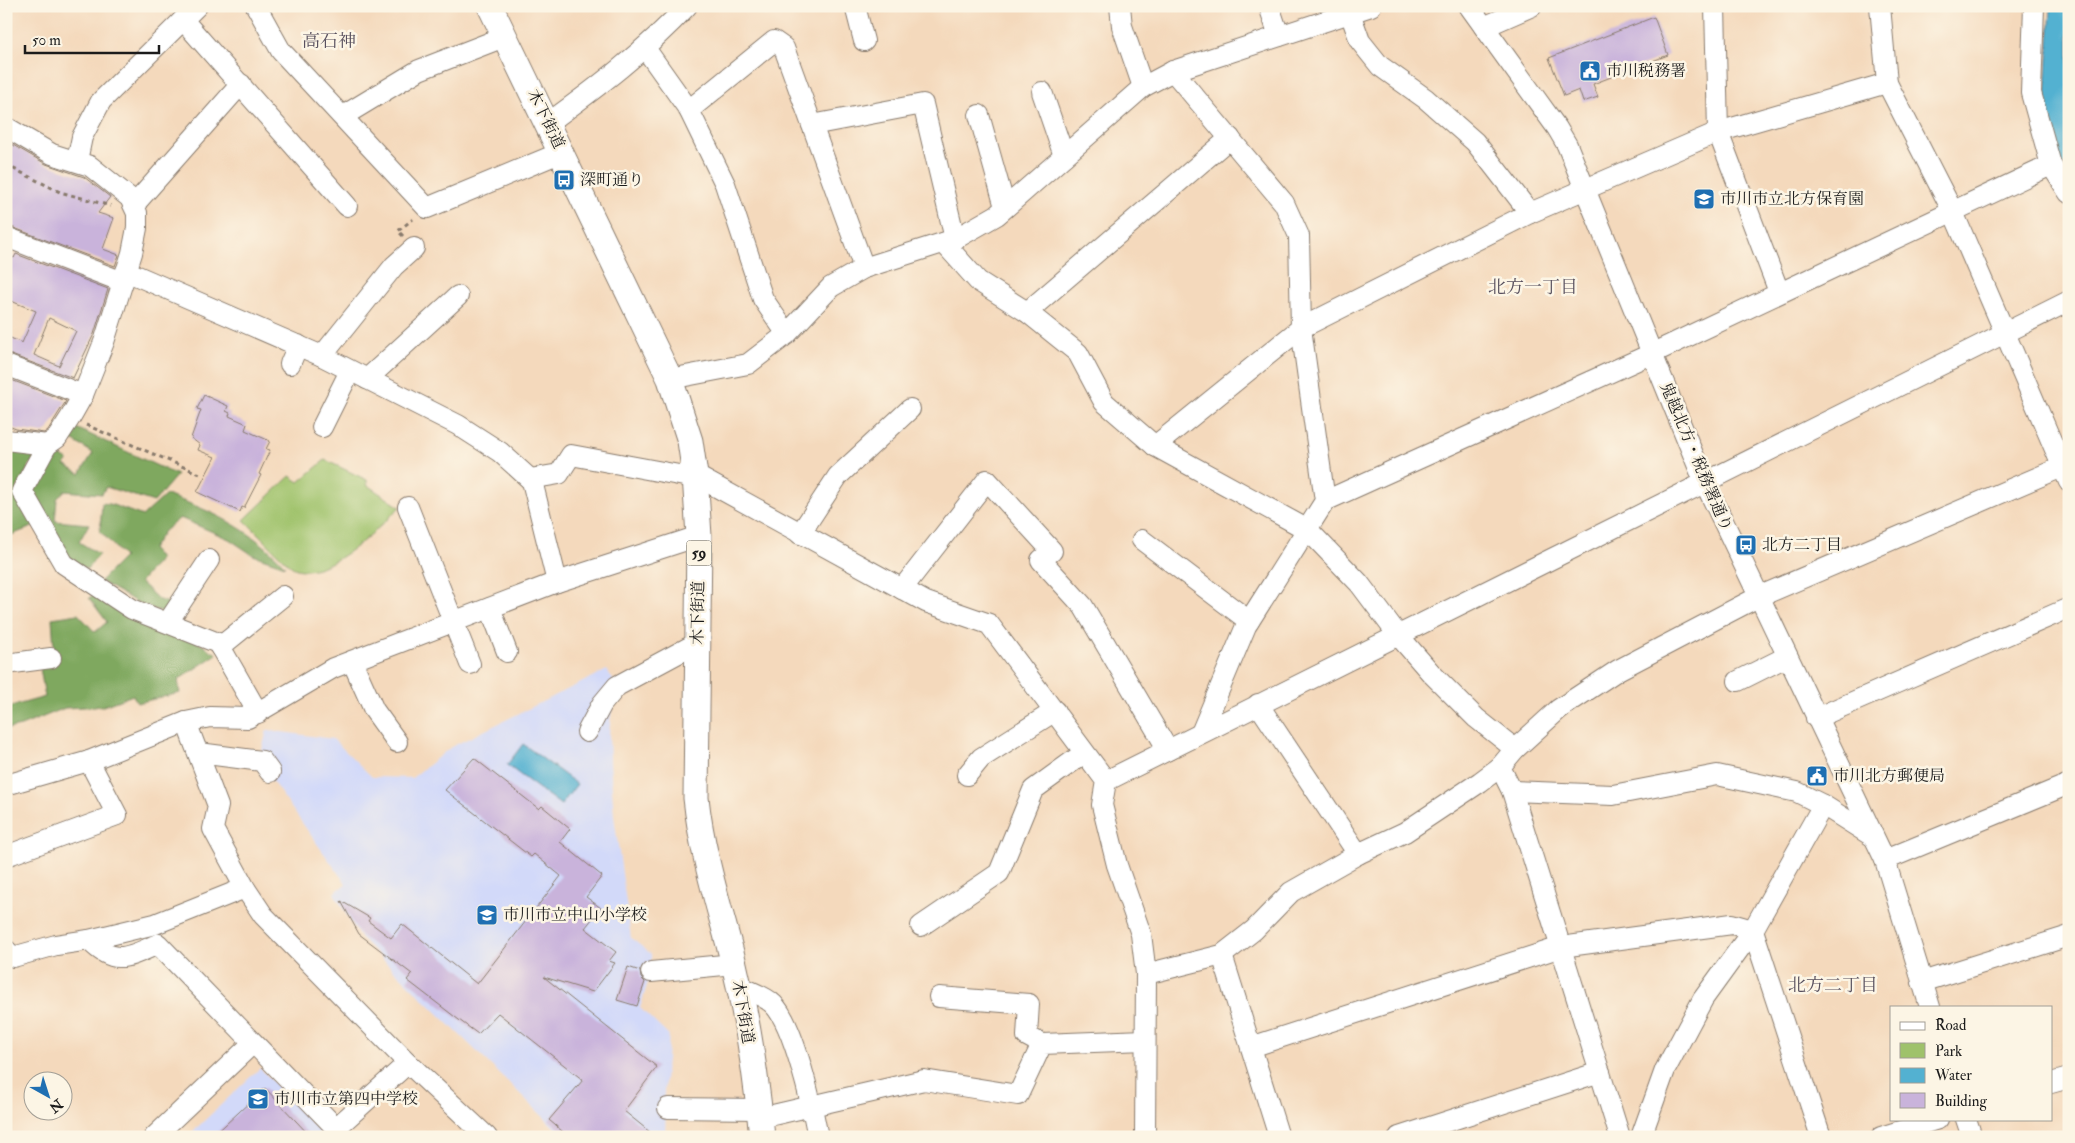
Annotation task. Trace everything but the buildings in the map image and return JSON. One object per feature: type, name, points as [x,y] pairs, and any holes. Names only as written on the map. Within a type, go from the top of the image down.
[{"type":"main road","name":"木下街道","points":[[490,6],[670,379],[683,414],[695,476],[699,536],[697,643],[699,682],[696,798],[699,826],[703,850],[737,975],[760,1121]]},
{"type":"street","points":[[256,6],[281,51],[427,208],[562,152]]},
{"type":"street","points":[[548,123],[605,82],[645,48],[687,6]]},
{"type":"street","points":[[855,6],[864,41]]},
{"type":"street","points":[[1120,6],[1122,26],[1144,87]]},
{"type":"street","points":[[1269,6],[1279,36]]},
{"type":"street","name":"鬼越北方・税務署通り","points":[[1469,6],[1557,128],[1567,146],[1704,481],[1786,657],[1885,860],[1930,1006]]},
{"type":"street","points":[[1484,27],[1532,6]]},
{"type":"street","points":[[1715,6],[1718,132],[1779,292]]},
{"type":"street","points":[[1146,974],[1222,955],[1254,930],[1291,892],[1358,854],[1405,832],[1500,767],[1515,749],[1559,709],[1618,670],[1758,597],[2065,475],[1953,212],[1887,83],[1880,6]]},
{"type":"street","points":[[2034,6],[2031,93],[2051,166],[2069,193]]},
{"type":"street","points":[[670,379],[748,364],[787,334],[831,287],[864,268],[949,241],[1005,207],[1144,87],[1173,71],[1362,8],[1360,41],[1380,66],[1426,99],[1476,142],[1530,213]]},
{"type":"street","points":[[77,161],[82,137],[101,101],[190,13],[241,84],[347,206]]},
{"type":"street","points":[[342,116],[419,70],[504,37]]},
{"type":"street","points":[[689,110],[774,41],[784,48],[864,268]]},
{"type":"street","points":[[645,48],[689,110],[725,184],[763,299],[787,334]]},
{"type":"street","points":[[1173,71],[1284,203],[1299,236],[1301,328],[1325,501]]},
{"type":"street","points":[[1155,446],[1301,328],[1530,213],[1718,132],[1887,83]]},
{"type":"street","points":[[134,205],[241,84]]},
{"type":"street","points":[[1042,92],[1064,156]]},
{"type":"street","points":[[812,126],[923,104],[949,241],[978,281],[1027,312],[1078,353],[1104,402],[1155,446],[1308,530],[1359,583],[1398,635],[1451,694],[1476,718],[1515,749]]},
{"type":"street","points":[[979,115],[1005,207]]},
{"type":"street","points":[[6,127],[52,154],[77,161],[97,172],[130,198],[137,213],[137,228],[125,276],[104,342],[82,395],[70,418],[57,438],[47,445],[22,491],[64,564],[132,609],[218,643],[258,713]]},
{"type":"street","points":[[1027,312],[1230,138]]},
{"type":"street","points":[[1201,733],[1249,621],[1325,501],[1653,353],[1779,292],[2051,166]]},
{"type":"street","points":[[6,237],[125,276],[298,346],[322,356],[458,425],[500,452],[530,479],[557,582]]},
{"type":"street","points":[[322,356],[394,266],[414,248]]},
{"type":"street","points":[[322,428],[359,375],[458,296]]},
{"type":"street","points":[[1106,781],[1704,481],[2069,301]]},
{"type":"street","points":[[290,364],[298,346]]},
{"type":"street","points":[[6,365],[82,395]]},
{"type":"street","points":[[800,534],[838,476],[910,409]]},
{"type":"street","points":[[6,440],[47,445]]},
{"type":"street","points":[[530,479],[559,474],[571,455],[695,476],[926,602],[989,624],[1106,781],[1102,805],[1117,865],[1141,934],[1146,974],[1145,1137]]},
{"type":"street","points":[[902,589],[987,480],[1052,551],[1041,560],[1083,606],[1168,750]]},
{"type":"street","points":[[408,507],[452,623],[470,664]]},
{"type":"street","points":[[6,785],[89,761],[186,722],[210,716],[248,718],[333,668],[557,582],[699,536]]},
{"type":"street","points":[[1142,540],[1249,621]]},
{"type":"street","points":[[168,622],[209,560]]},
{"type":"street","points":[[220,647],[282,596]]},
{"type":"street","points":[[490,608],[508,652]]},
{"type":"street","points":[[1816,718],[2069,608]]},
{"type":"street","points":[[587,732],[602,704],[618,686],[697,643]]},
{"type":"street","points":[[1738,681],[1786,657]]},
{"type":"street","points":[[6,664],[51,658]]},
{"type":"street","points":[[352,661],[374,710],[397,742]]},
{"type":"street","points":[[1258,704],[1358,854]]},
{"type":"street","points":[[967,775],[981,758],[1055,711]]},
{"type":"street","points":[[186,722],[218,806],[213,829],[262,915],[408,1063],[487,1137]]},
{"type":"street","points":[[198,753],[262,761],[270,772]]},
{"type":"street","points":[[921,926],[999,873],[1033,790],[1084,753]]},
{"type":"street","points":[[6,856],[117,815],[89,761]]},
{"type":"street","points":[[1500,767],[1512,791],[1620,1137]]},
{"type":"street","points":[[1512,791],[1613,795],[1717,775],[1797,792],[1823,805],[1872,836]]},
{"type":"street","points":[[1885,860],[2069,784]]},
{"type":"street","points":[[1641,1137],[1665,1070],[1703,999],[1753,930],[1823,805]]},
{"type":"street","points":[[6,950],[13,957],[56,945],[90,940],[155,924],[245,888]]},
{"type":"street","points":[[1251,1047],[1561,947],[1732,924],[1753,930]]},
{"type":"street","points":[[1753,930],[1821,1137]]},
{"type":"street","points":[[1922,982],[2069,936]]},
{"type":"street","points":[[90,940],[99,950],[112,957],[127,958],[158,944],[205,990],[252,1043],[336,1131],[336,1128],[408,1063]]},
{"type":"street","points":[[1222,955],[1279,1137]]},
{"type":"street","points":[[651,972],[737,975],[772,1003],[786,1021],[811,1105],[818,1137]]},
{"type":"street","points":[[938,997],[1028,1004],[1027,1036],[1042,1044],[1145,1040]]},
{"type":"street","points":[[154,1137],[252,1043]]},
{"type":"street","points":[[668,1108],[760,1121],[811,1105],[924,1080],[1018,1095],[1042,1044]]},
{"type":"street","points":[[1399,1137],[1600,1072]]},
{"type":"street","points":[[2052,1083],[2069,1078]]},
{"type":"street","points":[[1881,1137],[1935,1120]]},
{"type":"street","points":[[1966,1120],[1972,1137]]},
{"type":"path","points":[[6,166],[60,192],[106,207],[134,205]]},
{"type":"path","points":[[414,248],[398,231],[427,208]]},
{"type":"path","points":[[70,418],[200,474]]},
{"type":"shaded area","name":"市川市立中山小学校","points":[[607,670],[617,686],[612,706],[609,734],[610,762],[614,816],[631,938],[651,954],[651,972],[640,1008],[669,1036],[663,1103],[666,1104],[665,1137],[564,1137],[359,936],[334,893],[346,884],[267,774],[261,754],[267,730],[333,739],[372,777],[412,778],[451,747]]},
{"type":"shaded area","name":"市川市立第四中学校","points":[[260,1068],[325,1137],[187,1137]]},
{"type":"green space","points":[[72,426],[177,475],[154,502],[106,487],[102,494],[64,491],[57,499],[55,521],[89,524],[79,542],[99,554],[87,569],[68,559],[30,490],[55,453],[68,460],[65,465],[80,474],[93,453],[67,437]]},
{"type":"green space","points":[[6,452],[37,452],[15,492],[35,526],[6,537]]},
{"type":"green space","points":[[325,460],[367,480],[367,485],[400,507],[366,539],[336,560],[321,567],[307,570],[294,568],[244,520],[290,476],[299,482]]},
{"type":"green space","points":[[166,495],[199,507],[230,523],[259,542],[285,566],[253,555],[229,539],[180,518],[164,531],[152,549],[160,559],[140,582],[159,600],[174,604],[167,614],[138,603],[100,581],[124,557],[100,531],[102,503],[143,516]]},
{"type":"green space","points":[[95,594],[182,633],[217,654],[178,680],[180,693],[137,703],[133,695],[103,706],[65,708],[21,726],[6,729],[6,708],[45,697],[40,668],[55,663],[52,618],[78,614],[95,632],[107,622],[89,598]]},
{"type":"water","points":[[2051,6],[2069,6],[2069,174],[2059,159],[2045,110]]},
{"type":"water","points":[[523,744],[577,784],[561,805],[507,765]]},
{"type":"place","name":"市川税務署","points":[[1590,71]]},
{"type":"place","name":"深町通り","points":[[564,180]]},
{"type":"place","name":"市川市立北方保育園","points":[[1704,199]]},
{"type":"place","name":"北方二丁目","points":[[1746,545]]},
{"type":"place","name":"市川北方郵便局","points":[[1817,776]]},
{"type":"place","name":"市川市立中山小学校","points":[[487,915]]},
{"type":"place","name":"市川市立第四中学校","points":[[258,1099]]},
{"type":"district","name":"高石神","points":[[329,41]]},
{"type":"district","name":"北方一丁目","points":[[1533,287]]},
{"type":"district","name":"北方二丁目","points":[[1833,985]]}]
